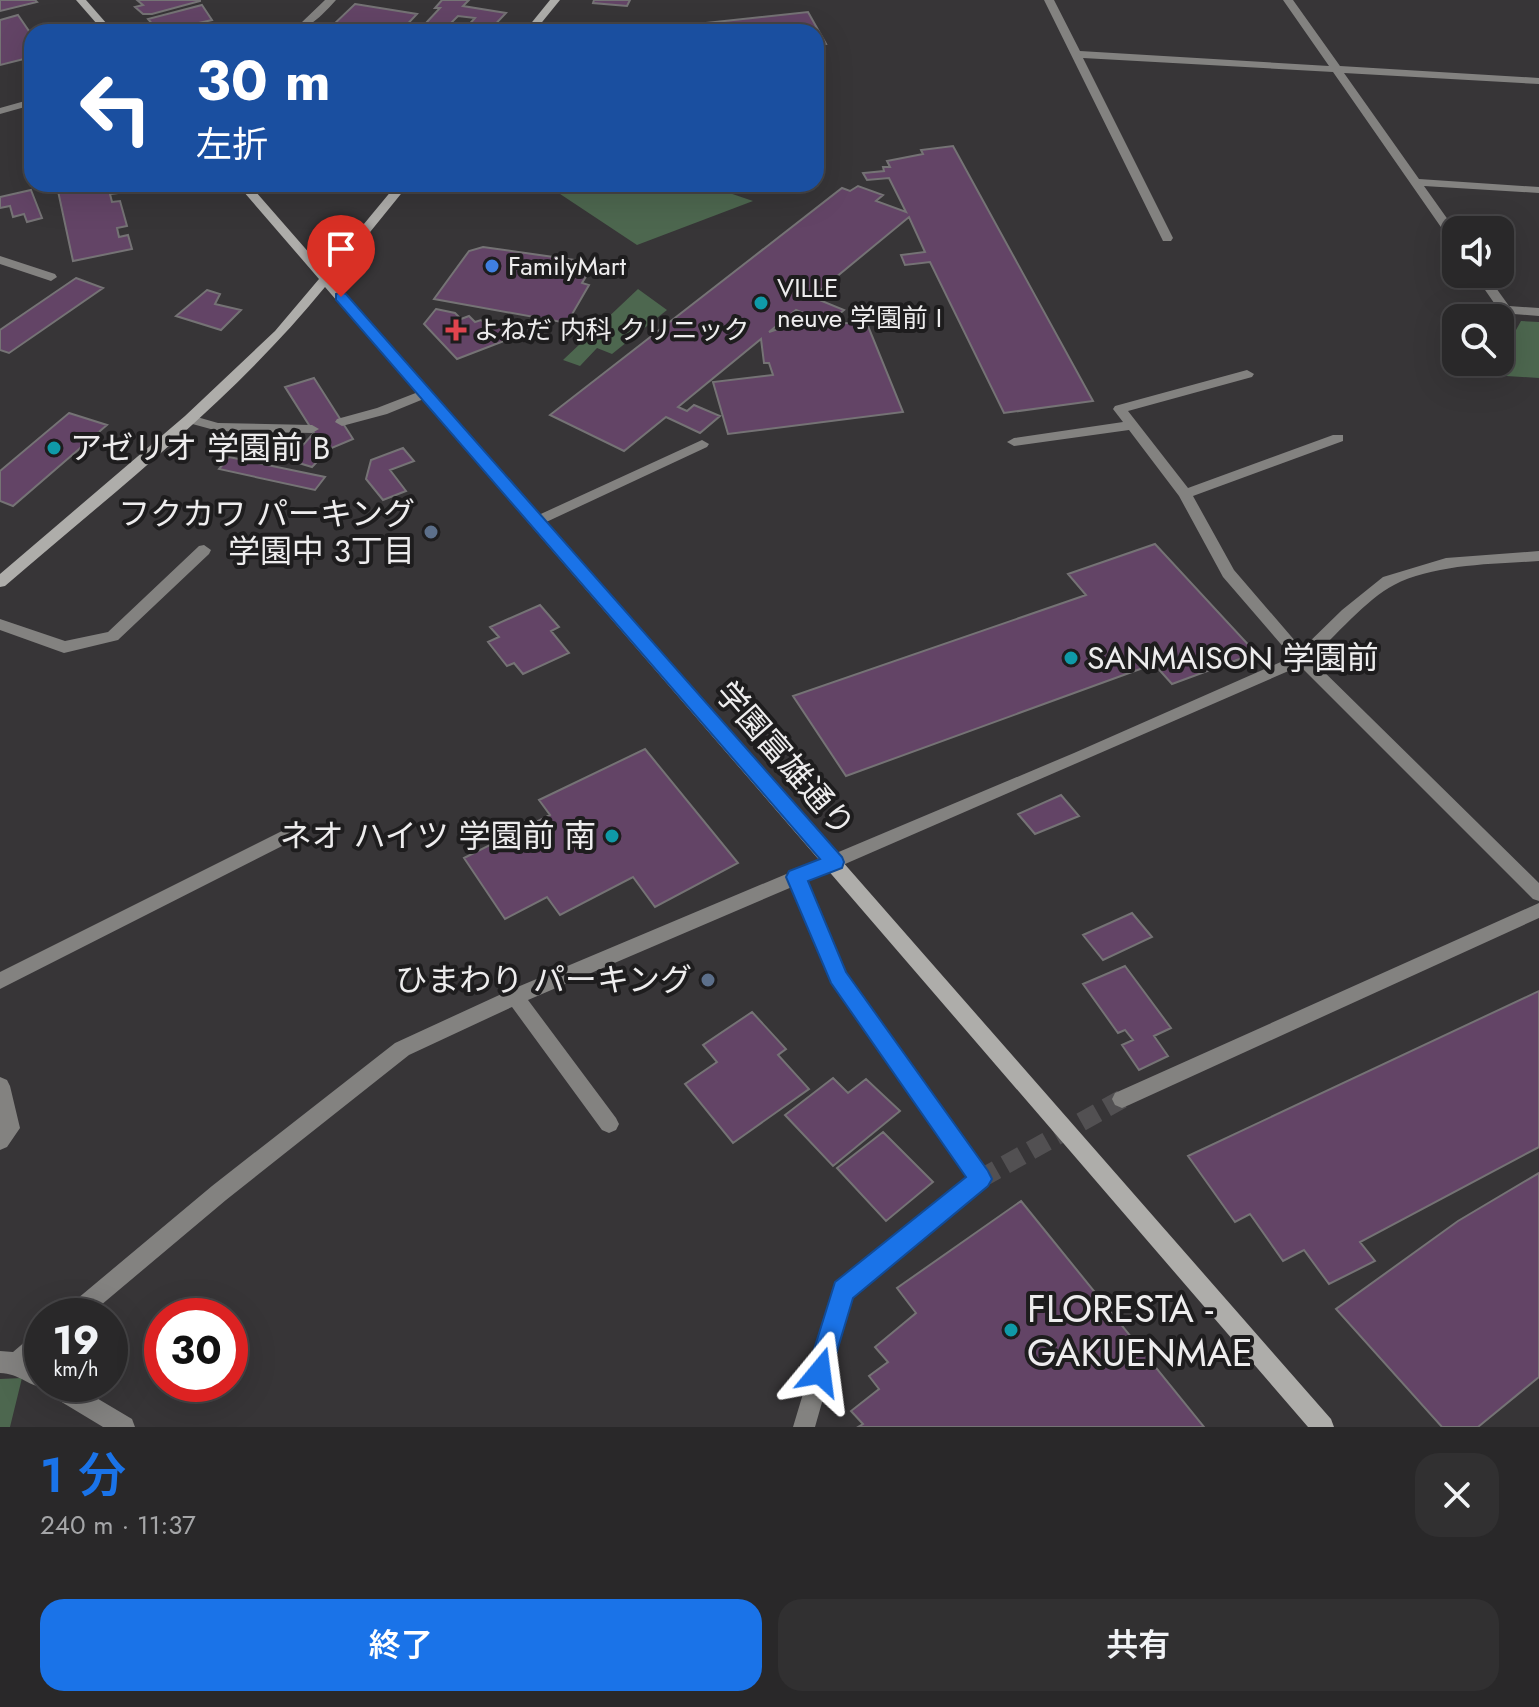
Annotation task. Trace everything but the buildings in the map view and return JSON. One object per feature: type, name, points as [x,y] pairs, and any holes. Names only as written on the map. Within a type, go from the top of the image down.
[{"type":"street","points":[[81,0],[102,24]]},
{"type":"street","points":[[306,24],[331,0]]},
{"type":"street","points":[[536,24],[555,0]]},
{"type":"street","points":[[1049,0],[1167,238]]},
{"type":"street","points":[[1288,0],[1442,220]]},
{"type":"street","points":[[1075,54],[1539,81]]},
{"type":"street","points":[[0,111],[24,104]]},
{"type":"street","points":[[1416,182],[1539,190]]},
{"type":"street","name":"学園富雄通り","points":[[250,192],[1323,1427]]},
{"type":"street","points":[[0,582],[190,419],[280,334],[396,192]]},
{"type":"street","points":[[0,260],[51,277]]},
{"type":"street","points":[[1490,288],[1505,310],[1539,312]]},
{"type":"street","points":[[1247,374],[1120,409],[1185,494],[1228,573],[1302,659],[1539,894]]},
{"type":"street","points":[[342,422],[382,411],[426,393]]},
{"type":"street","points":[[190,419],[218,427],[312,429]]},
{"type":"street","points":[[1014,442],[1132,425]]},
{"type":"street","points":[[1185,494],[1338,438]]},
{"type":"street","points":[[537,521],[702,444]]},
{"type":"street","points":[[0,624],[64,647],[113,636],[204,550]]},
{"type":"street","points":[[94,1298],[219,1193],[402,1049],[515,997],[1302,659],[1347,614],[1388,581],[1446,563],[1539,556]]},
{"type":"street","points":[[0,981],[286,836]]},
{"type":"street","points":[[796,877],[838,977],[980,1179],[843,1291],[804,1427]]},
{"type":"street","points":[[1122,1099],[1539,910]]},
{"type":"street","points":[[515,997],[609,1124]]},
{"type":"street","points":[[0,1086],[10,1128],[0,1141]]},
{"type":"street","points":[[83,1402],[124,1427]]},
{"type":"green space","points":[[557,192],[727,192],[753,201],[637,245]]},
{"type":"green space","points":[[638,289],[667,310],[612,354],[597,348],[580,366],[563,360]]},
{"type":"green space","points":[[1521,321],[1539,322],[1539,378],[1507,376],[1514,376],[1514,334]]},
{"type":"green space","points":[[22,1378],[10,1427],[0,1427],[0,1379]]},
{"type":"tunnel","points":[[980,1179],[1122,1099]]},
{"type":"place","name":"FamilyMart","points":[[492,266]]},
{"type":"place","name":"VILLE neuve 学園前 I","points":[[761,303]]},
{"type":"place","name":"よねだ 内科 クリニック","points":[[456,330]]},
{"type":"place","name":"アゼリオ 学園前 B","points":[[54,448]]},
{"type":"place","name":"フクカワ パーキング 学園中 3丁目","points":[[431,532]]},
{"type":"place","name":"SANMAISON 学園前","points":[[1071,658]]},
{"type":"place","name":"ネオ ハイツ 学園前 南","points":[[612,836]]},
{"type":"place","name":"ひまわり パーキング","points":[[708,980]]},
{"type":"place","name":"FLORESTA - GAKUENMAE","points":[[1011,1330]]},
{"type":"route","points":[[341,297],[835,862],[796,877],[838,977],[980,1179],[843,1291],[820,1372]]}]
